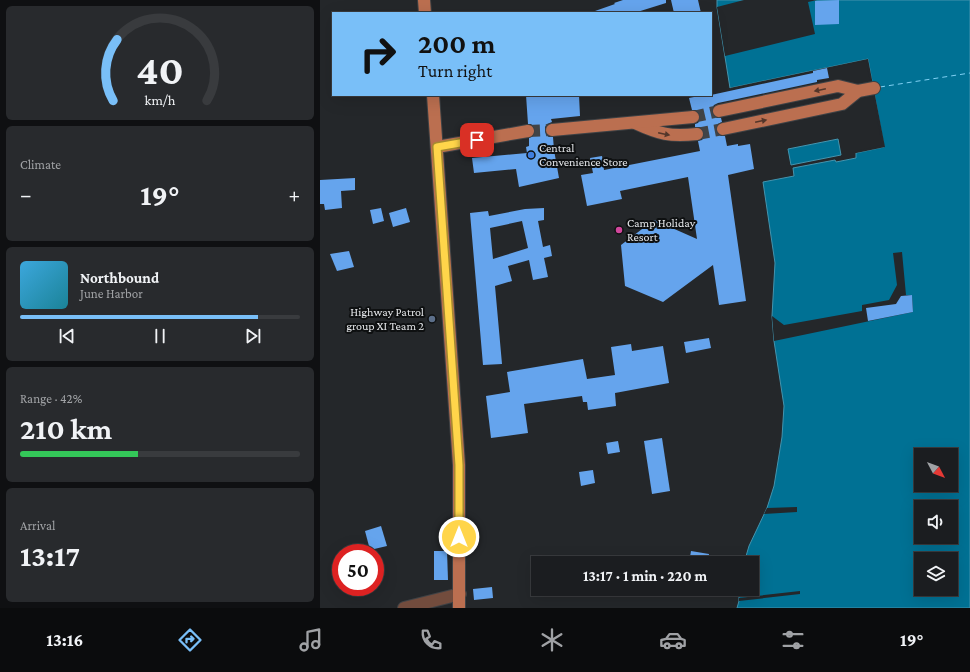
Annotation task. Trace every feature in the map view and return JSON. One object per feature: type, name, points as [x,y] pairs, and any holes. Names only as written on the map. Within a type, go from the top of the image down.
[{"type":"main road","points":[[424,0],[426,12]]},
{"type":"main road","points":[[720,111],[838,86],[858,91],[874,88]]},
{"type":"main road","points":[[723,128],[842,104],[858,91]]},
{"type":"main road","points":[[433,96],[459,465],[459,608]]},
{"type":"main road","points":[[552,130],[693,116]]},
{"type":"main road","points":[[634,122],[652,130],[670,135],[681,136],[697,134]]},
{"type":"main road","points":[[437,147],[528,132]]},
{"type":"street","points":[[404,608],[460,594]]},
{"type":"water","points":[[717,0],[970,0],[970,608],[737,608],[739,596],[759,596],[759,556],[746,556],[749,546],[767,508],[774,486],[782,437],[784,406],[774,341],[772,316],[775,263],[763,182],[794,176],[793,168],[835,160],[836,162],[856,158],[856,153],[884,147],[868,59],[730,88]]},
{"type":"water","points":[[838,139],[841,155],[791,165],[788,149]]},
{"type":"pier","points":[[744,0],[817,0],[808,2],[815,34],[725,56],[717,7]]},
{"type":"pier","points":[[868,59],[885,147],[856,153],[855,151],[882,145],[866,61],[731,90],[730,88]]},
{"type":"pier","points":[[902,252],[906,295],[912,295],[913,312],[774,341],[772,316],[784,325],[862,311],[862,305],[889,300],[897,285],[893,253]]},
{"type":"pier","points":[[797,507],[797,512],[764,514],[767,508]]},
{"type":"pier","points":[[800,591],[800,594],[739,601],[739,598]]},
{"type":"building","points":[[623,0],[666,0],[666,3],[637,12],[595,12],[615,4],[614,3]]},
{"type":"building","points":[[671,0],[698,0],[701,12],[674,12]]},
{"type":"building","points":[[839,0],[839,24],[815,25],[815,1]]},
{"type":"building","points":[[827,68],[829,78],[817,80],[817,82],[718,103],[712,108],[714,116],[721,118],[722,122],[716,126],[716,130],[721,136],[725,136],[727,146],[750,144],[754,169],[728,175],[746,301],[719,305],[713,265],[663,302],[625,286],[621,245],[654,220],[697,239],[688,177],[620,191],[622,199],[587,206],[581,175],[593,173],[590,158],[602,156],[604,170],[700,151],[698,141],[702,140],[704,133],[703,129],[700,127],[695,127],[695,124],[700,120],[700,116],[699,112],[692,110],[689,98],[712,96],[813,73],[813,71]]},
{"type":"building","points":[[526,96],[579,96],[580,116],[551,119],[552,122],[547,124],[545,127],[546,135],[553,137],[559,178],[519,187],[516,169],[474,173],[472,158],[527,153],[526,147],[529,146],[529,138],[535,134],[533,126],[528,124]]},
{"type":"building","points":[[355,178],[355,190],[341,191],[342,208],[325,210],[324,204],[320,204],[320,180]]},
{"type":"building","points":[[381,208],[384,221],[373,224],[370,210]]},
{"type":"building","points":[[406,208],[410,222],[393,227],[389,213]]},
{"type":"building","points":[[544,208],[544,220],[538,221],[543,247],[550,245],[552,256],[544,258],[548,277],[533,280],[529,260],[508,266],[512,281],[495,286],[502,364],[483,365],[470,213],[488,211],[489,216],[525,209]],"holes":[[[522,221],[528,248],[493,259],[490,228]]]},
{"type":"building","points":[[349,251],[354,267],[337,271],[330,254]]},
{"type":"building","points":[[912,295],[913,312],[868,321],[866,308],[896,304],[901,296]]},
{"type":"building","points":[[709,338],[711,348],[686,353],[684,342]]},
{"type":"building","points":[[631,344],[632,351],[663,346],[669,383],[615,393],[616,406],[588,410],[587,402],[583,402],[582,396],[524,404],[528,433],[491,438],[486,396],[510,392],[507,372],[583,359],[587,379],[615,375],[611,347]]},
{"type":"building","points":[[662,438],[670,491],[652,494],[644,441]]},
{"type":"building","points":[[618,441],[620,452],[608,454],[606,443]]},
{"type":"building","points":[[593,470],[595,483],[581,486],[579,472]]},
{"type":"building","points":[[381,526],[387,546],[384,547],[384,544],[368,544],[365,531]]},
{"type":"building","points":[[434,551],[447,551],[448,580],[434,580]]},
{"type":"building","points":[[691,551],[709,554],[709,556],[690,556]]},
{"type":"building","points":[[492,587],[493,598],[474,600],[473,589]]},
{"type":"ferry route","points":[[880,87],[970,73]]},
{"type":"tunnel","points":[[693,117],[719,111]]},
{"type":"tunnel","points":[[697,134],[723,129]]},
{"type":"tunnel","points":[[528,131],[552,130]]},
{"type":"place","name":"Central Convenience Store","points":[[531,155]]},
{"type":"place","name":"Camp Holiday Resort","points":[[619,230]]},
{"type":"place","name":"Highway Patrol group XI Team 2","points":[[432,319]]},
{"type":"route","points":[[459,537],[459,465],[437,147],[477,140]]}]
